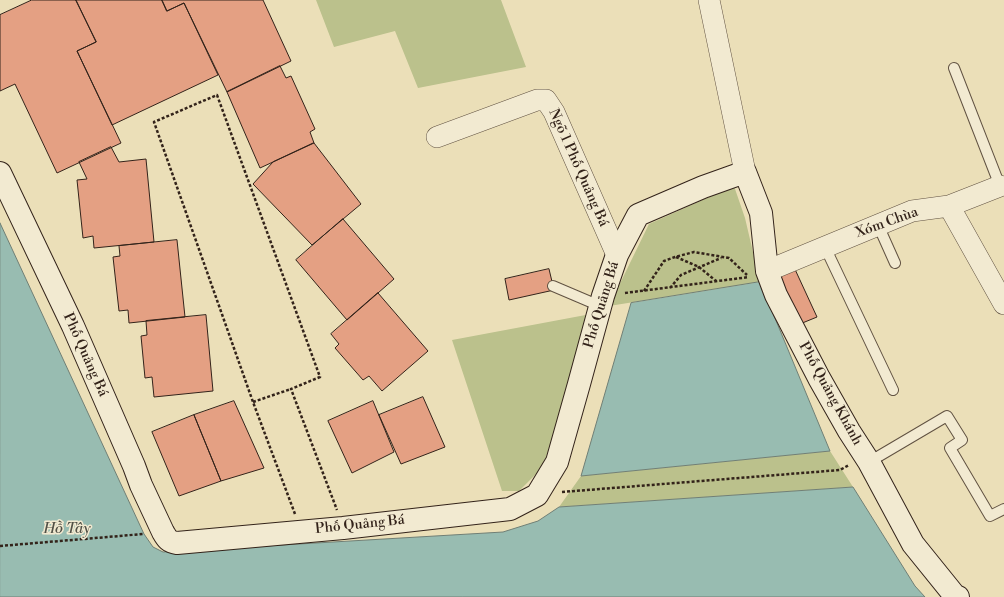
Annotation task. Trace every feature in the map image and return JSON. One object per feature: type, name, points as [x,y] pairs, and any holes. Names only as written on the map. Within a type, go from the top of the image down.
[{"type":"street","points":[[709,0],[746,172]]},
{"type":"street","name":"Ngõ 1 Phố Quảng Bá","points":[[437,137],[537,100],[546,100],[554,112],[617,255]]},
{"type":"street","name":"Phố Quảng Bá","points":[[0,173],[73,326],[141,485],[166,539],[177,543],[344,528],[510,509],[537,495],[557,462],[580,384],[601,301],[617,255],[638,215],[746,172]]},
{"type":"street","name":"Phố Quảng Khánh","points":[[746,172],[761,213],[757,275],[776,295],[819,378],[849,431],[860,463],[913,544],[958,597]]},
{"type":"street","name":"Xóm Chùa","points":[[757,275],[912,211],[949,206],[1002,185]]},
{"type":"street","points":[[949,206],[1004,304]]},
{"type":"lane","points":[[954,68],[1002,185]]},
{"type":"lane","points":[[878,225],[895,263]]},
{"type":"lane","points":[[825,247],[893,390]]},
{"type":"lane","points":[[553,286],[601,301]]},
{"type":"lane","points":[[860,463],[947,416],[962,440],[950,448],[990,516],[1004,509]]},
{"type":"path","points":[[253,402],[320,378],[217,95],[154,122],[253,402],[302,531]]},
{"type":"path","points":[[644,291],[664,261],[694,252],[729,258],[757,275]]},
{"type":"path","points":[[675,257],[699,267],[717,281]]},
{"type":"path","points":[[670,288],[681,274],[722,257]]},
{"type":"path","points":[[601,301],[644,291],[757,275]]},
{"type":"path","points":[[291,389],[344,528]]},
{"type":"path","points":[[559,492],[840,470],[860,463]]},
{"type":"path","points":[[0,546],[144,534]]},
{"type":"green space","points":[[316,0],[501,0],[526,67],[418,88],[395,31],[334,47]]},
{"type":"green space","points":[[734,186],[745,218],[760,282],[609,306],[649,224]]},
{"type":"green space","points":[[591,314],[543,467],[519,491],[502,491],[452,340]]},
{"type":"green space","points":[[830,451],[853,487],[559,507],[581,476]]},
{"type":"water","name":"Hồ Tây","points":[[0,223],[144,534],[153,547],[163,552],[503,532],[538,521],[559,507],[853,487],[915,586],[925,597],[0,597]]},
{"type":"water","points":[[760,282],[830,451],[581,476],[631,303]]},
{"type":"building","points":[[32,0],[76,0],[96,42],[77,51],[121,143],[57,173],[15,84],[0,91],[0,15]]},
{"type":"building","points":[[76,0],[162,0],[167,11],[184,3],[218,75],[112,125],[77,51],[96,42]]},
{"type":"building","points":[[162,0],[263,0],[291,61],[227,92],[184,3],[167,11]]},
{"type":"building","points":[[280,66],[286,78],[291,76],[315,129],[310,132],[314,143],[260,168],[227,92]]},
{"type":"building","points":[[314,143],[361,204],[312,245],[253,184],[273,162]]},
{"type":"building","points":[[111,147],[119,162],[146,159],[154,242],[94,248],[93,236],[83,238],[77,180],[87,179],[79,162]]},
{"type":"building","points":[[343,219],[394,279],[347,320],[296,260]]},
{"type":"building","points":[[177,240],[185,317],[129,323],[128,310],[119,311],[113,257],[120,256],[119,246]]},
{"type":"building","points":[[793,265],[817,317],[795,326],[773,275]]},
{"type":"building","points":[[549,269],[554,290],[509,300],[505,279]]},
{"type":"building","points":[[378,293],[428,351],[382,391],[369,376],[363,380],[335,348],[339,344],[331,334]]},
{"type":"building","points":[[206,315],[213,391],[154,397],[152,377],[145,378],[141,336],[147,335],[146,321]]},
{"type":"building","points":[[423,397],[445,447],[401,464],[379,415]]},
{"type":"building","points":[[234,401],[264,468],[221,481],[194,415]]},
{"type":"building","points":[[373,401],[394,452],[352,473],[328,421]]},
{"type":"building","points":[[194,415],[221,481],[179,496],[152,432]]}]
